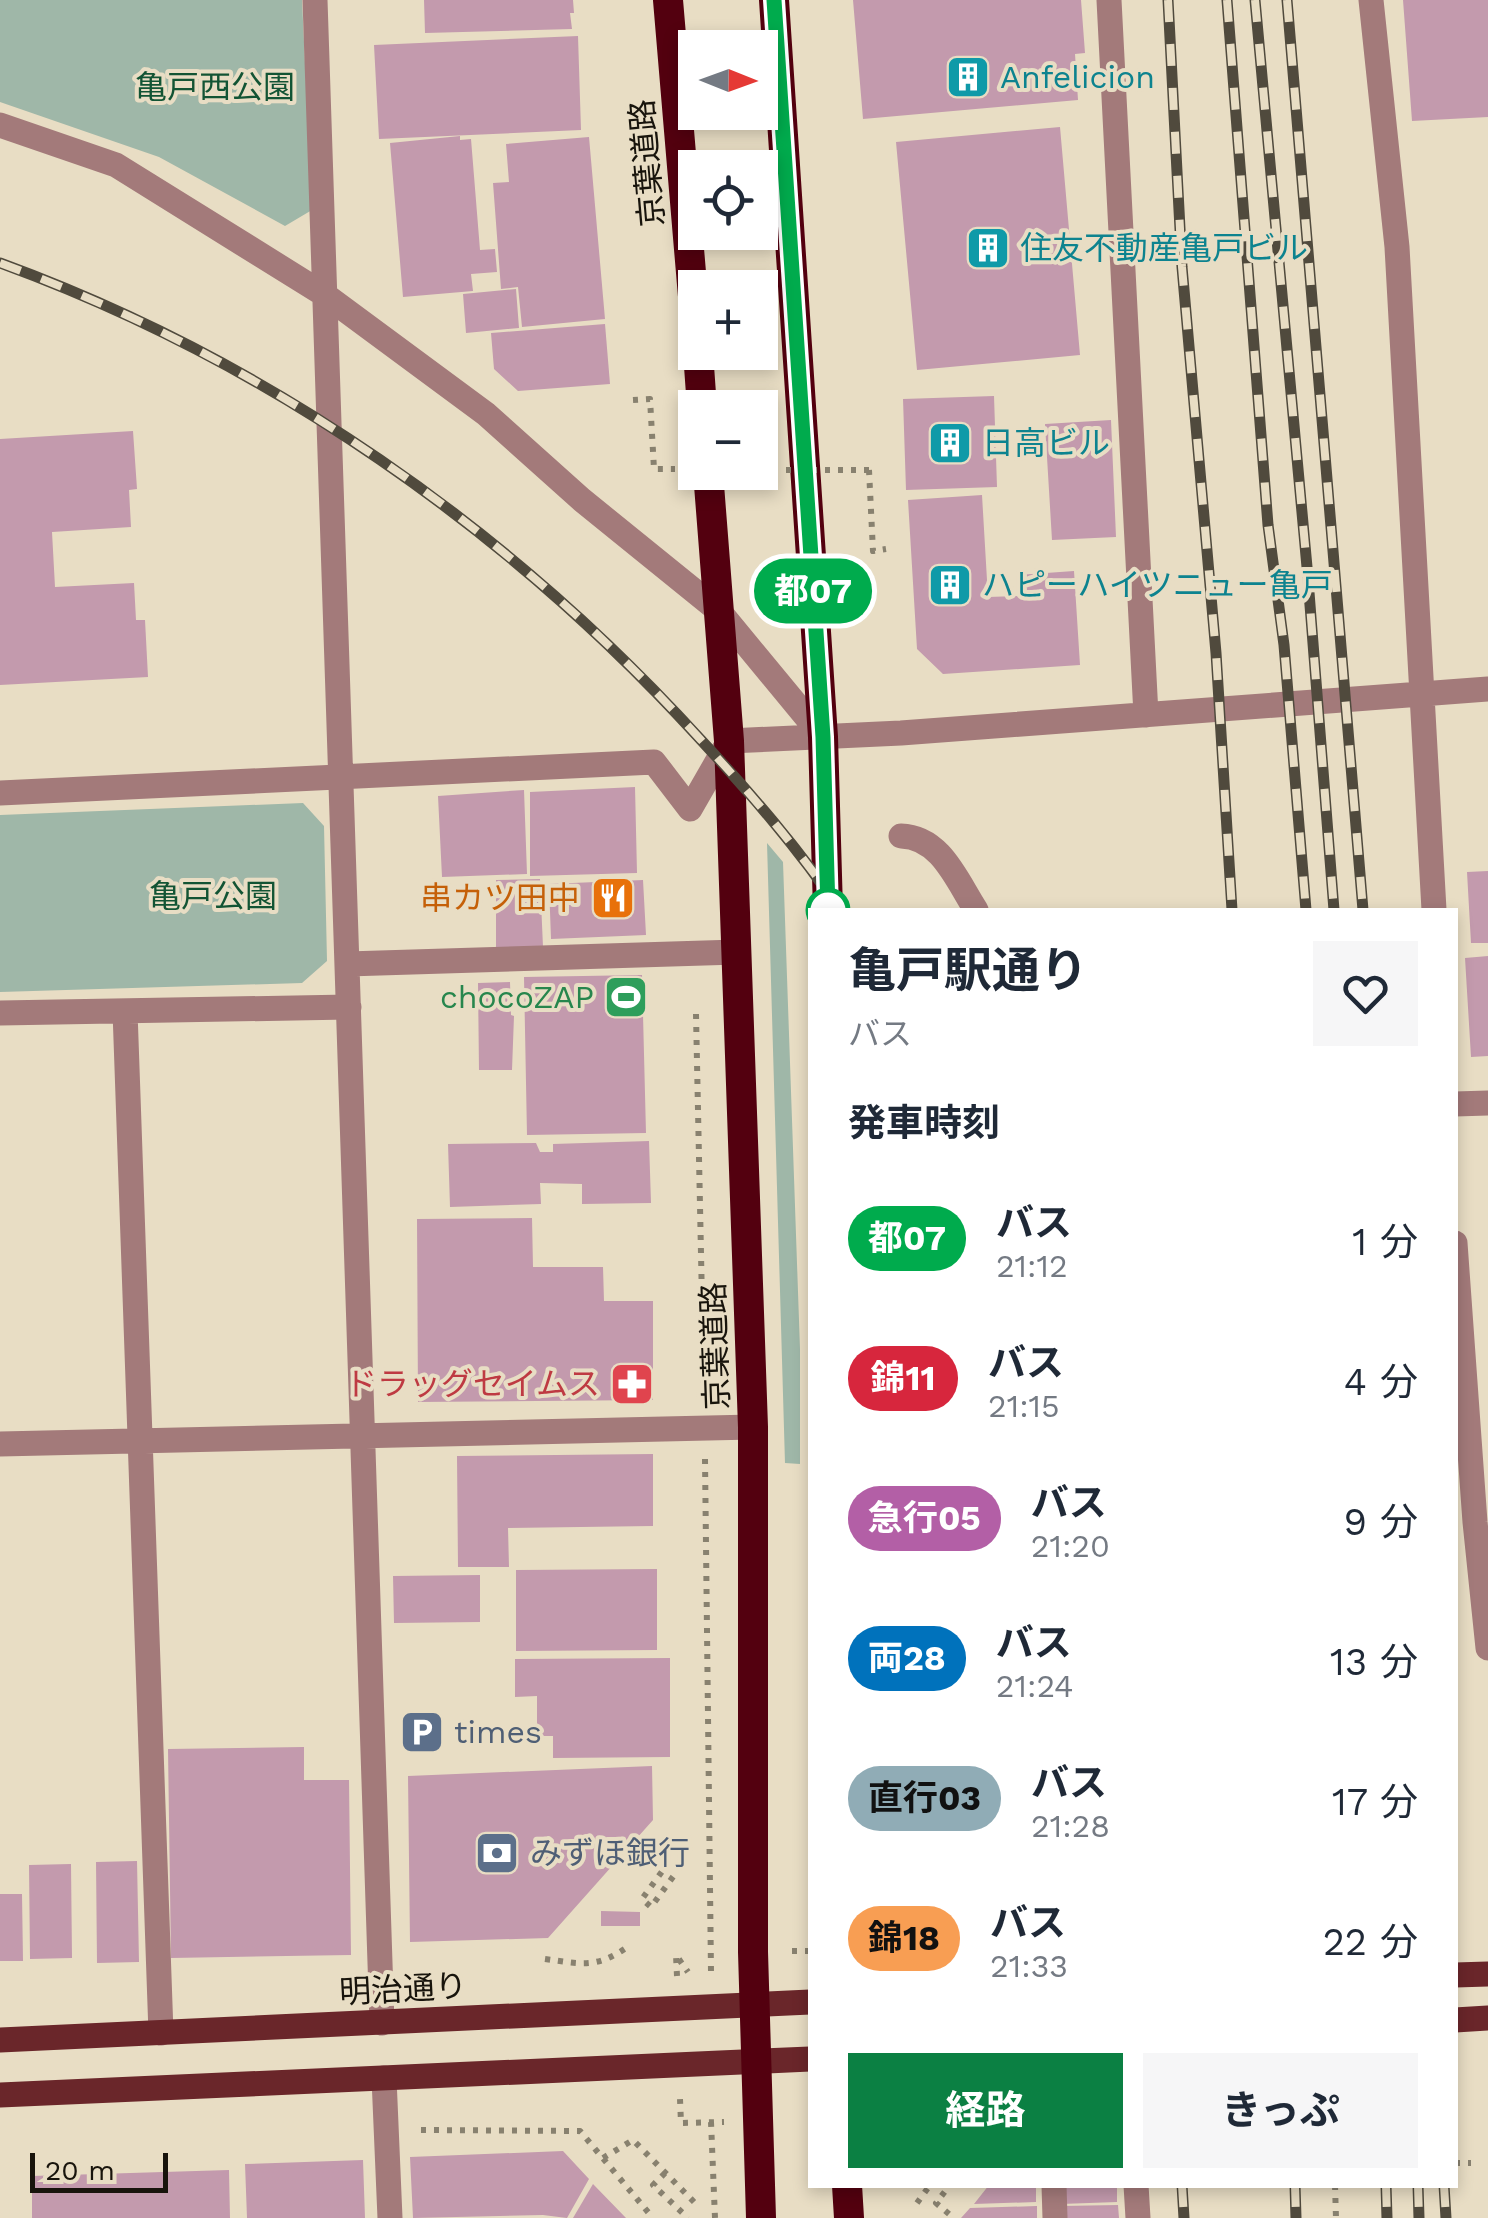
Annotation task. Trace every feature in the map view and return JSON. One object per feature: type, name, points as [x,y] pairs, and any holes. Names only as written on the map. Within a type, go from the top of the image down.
[{"type":"highway","name":"京葉道路","points":[[668,0],[691,270]]},
{"type":"highway","points":[[774,0],[823,737],[828,908]]},
{"type":"highway","name":"京葉道路","points":[[709,490],[729,741],[753,1428],[755,2005],[761,2218]]},
{"type":"highway","points":[[847,2188],[848,2218]]},
{"type":"main road","points":[[1458,1975],[1488,1974]]},
{"type":"main road","name":"明治通り","points":[[0,2040],[808,2002]]},
{"type":"main road","points":[[1458,2020],[1488,2018]]},
{"type":"main road","points":[[0,2095],[808,2058]]},
{"type":"street","points":[[315,0],[382,2022]]},
{"type":"street","points":[[1109,0],[1146,715]]},
{"type":"street","points":[[1370,0],[1397,247],[1434,908]]},
{"type":"street","points":[[0,125],[116,165],[324,295],[486,414],[582,500],[719,611],[823,737]]},
{"type":"street","points":[[0,793],[654,762],[690,809],[729,741],[1488,689]]},
{"type":"street","points":[[901,836],[913,837],[940,852],[975,908]]},
{"type":"street","points":[[347,964],[737,952]]},
{"type":"street","points":[[0,1013],[348,1007]]},
{"type":"street","points":[[125,1011],[161,2033]]},
{"type":"street","points":[[1458,1104],[1488,1102]]},
{"type":"street","points":[[1458,1273],[1482,1521],[1488,1648]]},
{"type":"street","points":[[0,1444],[753,1428]]},
{"type":"street","points":[[384,2078],[390,2218]]},
{"type":"street","points":[[1054,2188],[1055,2218]]},
{"type":"street","points":[[1136,2188],[1138,2218]]},
{"type":"path","points":[[633,400],[650,399],[654,469]]},
{"type":"path","points":[[778,470],[869,470],[873,551],[886,549]]},
{"type":"path","points":[[651,1856],[666,1866],[642,1899],[651,1907],[675,1874]]},
{"type":"path","points":[[545,1959],[590,1965],[608,1960],[628,1946]]},
{"type":"path","points":[[711,2122],[715,2218]]},
{"type":"path","points":[[422,2130],[580,2130],[653,2218]]},
{"type":"path","points":[[603,2158],[634,2140],[696,2204]]},
{"type":"path","points":[[1458,2163],[1470,2163]]},
{"type":"path","points":[[665,2173],[653,2185],[688,2218]]},
{"type":"path","points":[[916,2203],[928,2188]]},
{"type":"path","points":[[948,2188],[936,2204],[949,2214]]},
{"type":"path","points":[[1335,2188],[1336,2218]]},
{"type":"green space","name":"亀戸西公園","points":[[0,0],[302,0],[312,210],[285,226],[159,157],[0,102]]},
{"type":"green space","name":"亀戸公園","points":[[303,803],[324,826],[327,961],[302,983],[0,992],[0,815]]},
{"type":"green space","points":[[767,843],[783,862],[800,1349],[800,1464],[785,1463]]},
{"type":"building","points":[[424,0],[573,0],[572,29],[425,33]]},
{"type":"building","name":"Anfelicion","points":[[853,0],[1081,0],[1085,53],[1075,54],[1078,100],[863,119]]},
{"type":"building","points":[[1403,0],[1488,0],[1488,117],[1412,121]]},
{"type":"building","points":[[578,36],[581,130],[379,139],[374,45]]},
{"type":"building","name":"住友不動産亀戸ビル","points":[[1060,127],[1080,355],[917,370],[896,142]]},
{"type":"building","points":[[460,136],[460,140],[471,139],[480,250],[495,249],[497,272],[471,274],[473,291],[403,297],[390,143]]},
{"type":"building","points":[[589,137],[605,319],[522,327],[518,287],[501,289],[493,183],[509,182],[506,144]]},
{"type":"building","points":[[516,289],[519,328],[466,333],[463,294]]},
{"type":"building","points":[[605,324],[610,384],[518,391],[494,369],[491,333]]},
{"type":"building","name":"日高ビル","points":[[994,396],[997,487],[906,490],[903,399]]},
{"type":"building","points":[[1111,420],[1116,537],[1052,540],[1045,424]]},
{"type":"building","points":[[133,431],[137,489],[129,490],[131,527],[52,532],[55,587],[134,583],[136,620],[145,620],[148,677],[0,685],[0,439]]},
{"type":"building","name":"ハピーハイツニュー亀戸","points":[[982,495],[988,597],[1019,596],[1018,575],[1074,571],[1080,665],[943,674],[917,649],[908,500]]},
{"type":"building","points":[[635,787],[637,873],[530,876],[530,792]]},
{"type":"building","points":[[524,790],[527,874],[442,877],[438,796]]},
{"type":"building","points":[[1488,871],[1488,943],[1471,943],[1467,872]]},
{"type":"building","points":[[540,879],[543,947],[496,947],[496,880]]},
{"type":"building","points":[[643,880],[646,935],[551,939],[549,884]]},
{"type":"building","points":[[1488,956],[1488,1056],[1471,1057],[1465,958]]},
{"type":"building","points":[[642,975],[646,1133],[527,1135],[524,977]]},
{"type":"building","points":[[510,982],[514,1016],[512,1070],[479,1070],[478,983]]},
{"type":"building","points":[[649,1141],[651,1203],[582,1204],[582,1184],[540,1183],[541,1204],[450,1207],[448,1144],[536,1143],[540,1152],[553,1152],[553,1144]]},
{"type":"building","points":[[532,1218],[533,1267],[603,1267],[604,1301],[653,1301],[653,1400],[418,1402],[417,1219]]},
{"type":"building","points":[[653,1454],[653,1526],[508,1528],[509,1567],[458,1567],[457,1456]]},
{"type":"building","points":[[657,1569],[657,1650],[516,1651],[516,1570]]},
{"type":"building","points":[[480,1575],[480,1622],[394,1623],[393,1576]]},
{"type":"building","points":[[670,1658],[670,1757],[553,1758],[553,1736],[537,1736],[537,1696],[515,1697],[515,1659]]},
{"type":"building","points":[[304,1747],[304,1780],[349,1780],[351,1955],[171,1958],[168,1749]]},
{"type":"building","points":[[652,1766],[653,1820],[548,1938],[410,1942],[408,1776]]},
{"type":"building","points":[[137,1861],[139,1962],[97,1963],[96,1862]]},
{"type":"building","points":[[71,1864],[72,1958],[30,1959],[29,1865]]},
{"type":"building","points":[[0,1894],[22,1894],[23,1961],[0,1961]]},
{"type":"building","points":[[601,1911],[640,1912],[640,1926],[601,1926]]},
{"type":"building","points":[[563,2151],[589,2179],[567,2218],[413,2218],[410,2157]]},
{"type":"building","points":[[363,2160],[365,2218],[247,2218],[245,2164]]},
{"type":"building","points":[[229,2170],[230,2218],[32,2218],[32,2176]]},
{"type":"building","points":[[593,2184],[626,2218],[573,2218]]},
{"type":"building","points":[[987,2188],[1036,2188],[1036,2202],[974,2204]]},
{"type":"building","points":[[1060,2188],[1117,2188],[1117,2202],[1061,2204]]},
{"type":"building","points":[[1118,2205],[1119,2218],[1061,2218],[1061,2206]]},
{"type":"building","points":[[1037,2206],[1037,2218],[961,2218],[970,2208]]},
{"type":"railway","points":[[1168,0],[1182,267],[1216,653],[1232,908]]},
{"type":"railway","points":[[1227,0],[1268,525],[1284,645],[1306,908]]},
{"type":"railway","points":[[1255,0],[1334,908]]},
{"type":"railway","points":[[1287,0],[1363,908]]},
{"type":"railway","points":[[0,263],[100,303],[196,349],[290,402],[380,460],[466,523],[549,591],[627,663],[756,801],[839,908]]},
{"type":"railway","points":[[1182,2188],[1184,2218]]},
{"type":"railway","points":[[1295,2188],[1296,2218]]},
{"type":"railway","points":[[1386,2188],[1387,2218]]},
{"type":"railway","points":[[1418,2188],[1419,2218]]},
{"type":"railway","points":[[1444,2188],[1446,2218]]},
{"type":"bus line","name":"都07","points":[[774,0],[823,737],[828,908]]},
{"type":"place","name":"Anfelicion","points":[[968,77]]},
{"type":"place","name":"住友不動産亀戸ビル","points":[[988,248]]},
{"type":"place","name":"日高ビル","points":[[950,443]]},
{"type":"place","name":"ハピーハイツニュー亀戸","points":[[950,585]]},
{"type":"place","name":"串カツ田中","points":[[613,898]]},
{"type":"place","name":"chocoZAP","points":[[626,997]]},
{"type":"place","name":"ドラッグセイムス","points":[[632,1384]]},
{"type":"place","name":"times","points":[[422,1732]]},
{"type":"place","name":"みずほ銀行","points":[[497,1853]]}]
